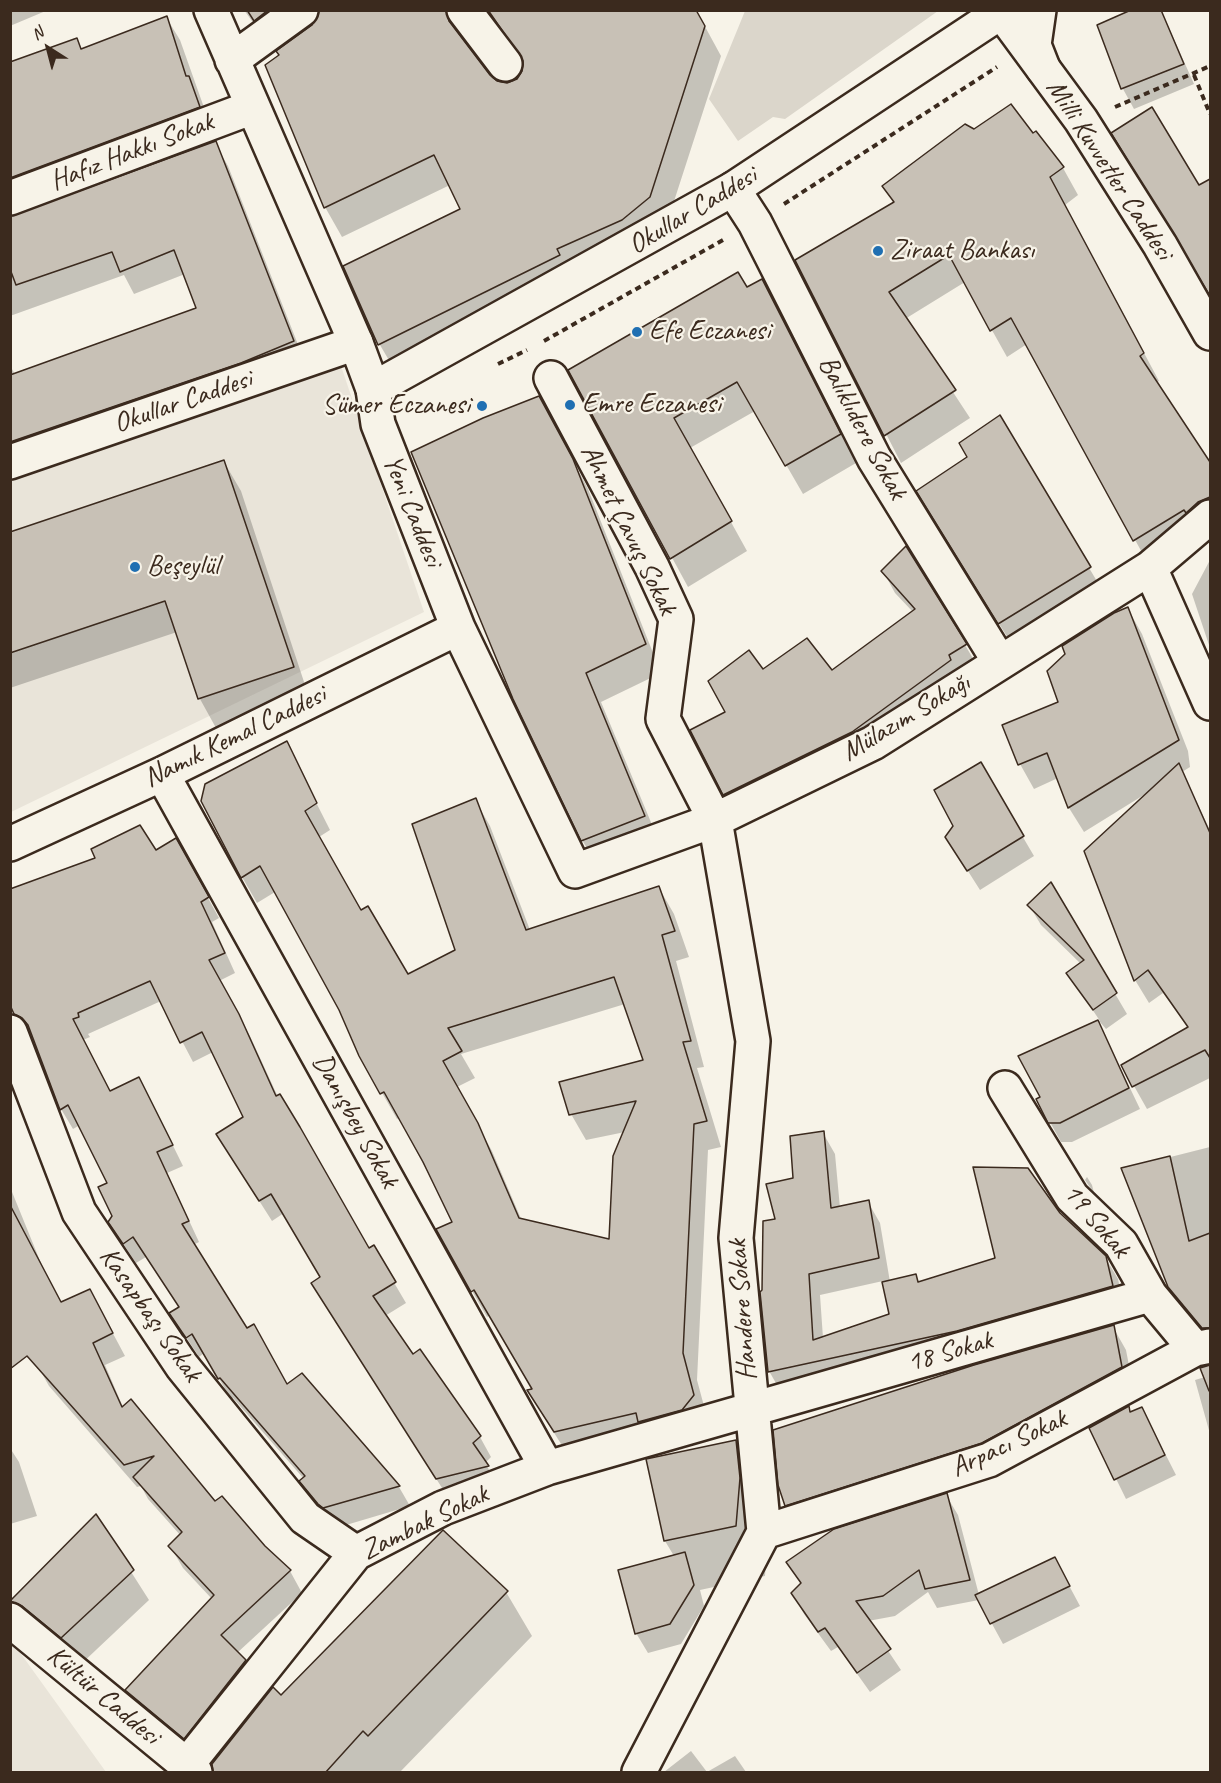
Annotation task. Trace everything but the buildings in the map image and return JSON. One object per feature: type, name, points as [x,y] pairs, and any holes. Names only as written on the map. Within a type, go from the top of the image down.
[{"type":"street","name":"Yeni Caddesi","points":[[211,10],[356,343],[373,389],[378,423],[458,628],[575,871]]},
{"type":"street","points":[[232,60],[302,10]]},
{"type":"street","points":[[464,10],[505,64]]},
{"type":"street","points":[[1039,10],[1034,45],[1043,68]]},
{"type":"street","name":"Milli Kuvvetler Caddesi","points":[[1001,11],[1081,120],[1160,245],[1210,333]]},
{"type":"street","name":"Okullar Caddesi","points":[[373,389],[733,189],[1001,11]]},
{"type":"street","name":"Hafız Hakkı Sokak","points":[[10,198],[253,107]]},
{"type":"street","name":"Balıklıdere Sokak","points":[[733,189],[755,223],[874,458],[999,661]]},
{"type":"street","name":"Okullar Caddesi","points":[[10,462],[356,343]]},
{"type":"street","name":"Ahmet Çavuş Sokak","points":[[551,378],[652,567],[676,619],[663,719],[715,820]]},
{"type":"street","name":"Mülazım Sokağı","points":[[575,871],[715,820],[873,742],[1150,567],[1210,517]]},
{"type":"street","points":[[1150,567],[1210,703]]},
{"type":"street","name":"Namık Kemal Caddesi","points":[[10,844],[162,774],[458,628]]},
{"type":"street","name":"Danışbey Sokak","points":[[162,774],[547,1468]]},
{"type":"street","name":"Handere Sokak","points":[[715,820],[753,1041],[736,1238],[764,1532]]},
{"type":"street","name":"Kasapbaşı Sokak","points":[[10,1032],[79,1212],[182,1366],[305,1518],[357,1553]]},
{"type":"street","name":"19 Sokak","points":[[1005,1088],[1072,1197],[1121,1244],[1150,1295],[1203,1348]]},
{"type":"street","name":"18 Sokak","points":[[751,1409],[1150,1295]]},
{"type":"street","name":"Arpacı Sokak","points":[[764,1532],[989,1460],[1203,1348]]},
{"type":"street","name":"Zambak Sokak","points":[[191,1769],[357,1553],[443,1508],[547,1468],[751,1409]]},
{"type":"street","points":[[639,1773],[764,1532]]},
{"type":"street","name":"Kültür Caddesi","points":[[10,1620],[191,1769]]},
{"type":"path","points":[[1081,120],[1194,75],[1210,66]]},
{"type":"path","points":[[1194,75],[1210,114]]},
{"type":"shaded area","points":[[745,10],[938,11],[785,119],[773,117],[738,141],[709,99]]},
{"type":"shaded area","points":[[340,363],[424,612],[11,812],[11,480]]},
{"type":"shaded area","points":[[11,1640],[106,1772],[11,1772]]},
{"type":"place","name":"Ziraat Bankası","points":[[878,251]]},
{"type":"place","name":"Efe Eczanesi","points":[[637,332]]},
{"type":"place","name":"Emre Eczanesi","points":[[570,405]]},
{"type":"place","name":"Sümer Eczanesi","points":[[482,406]]},
{"type":"place","name":"Beşeylül","points":[[135,567]]}]
